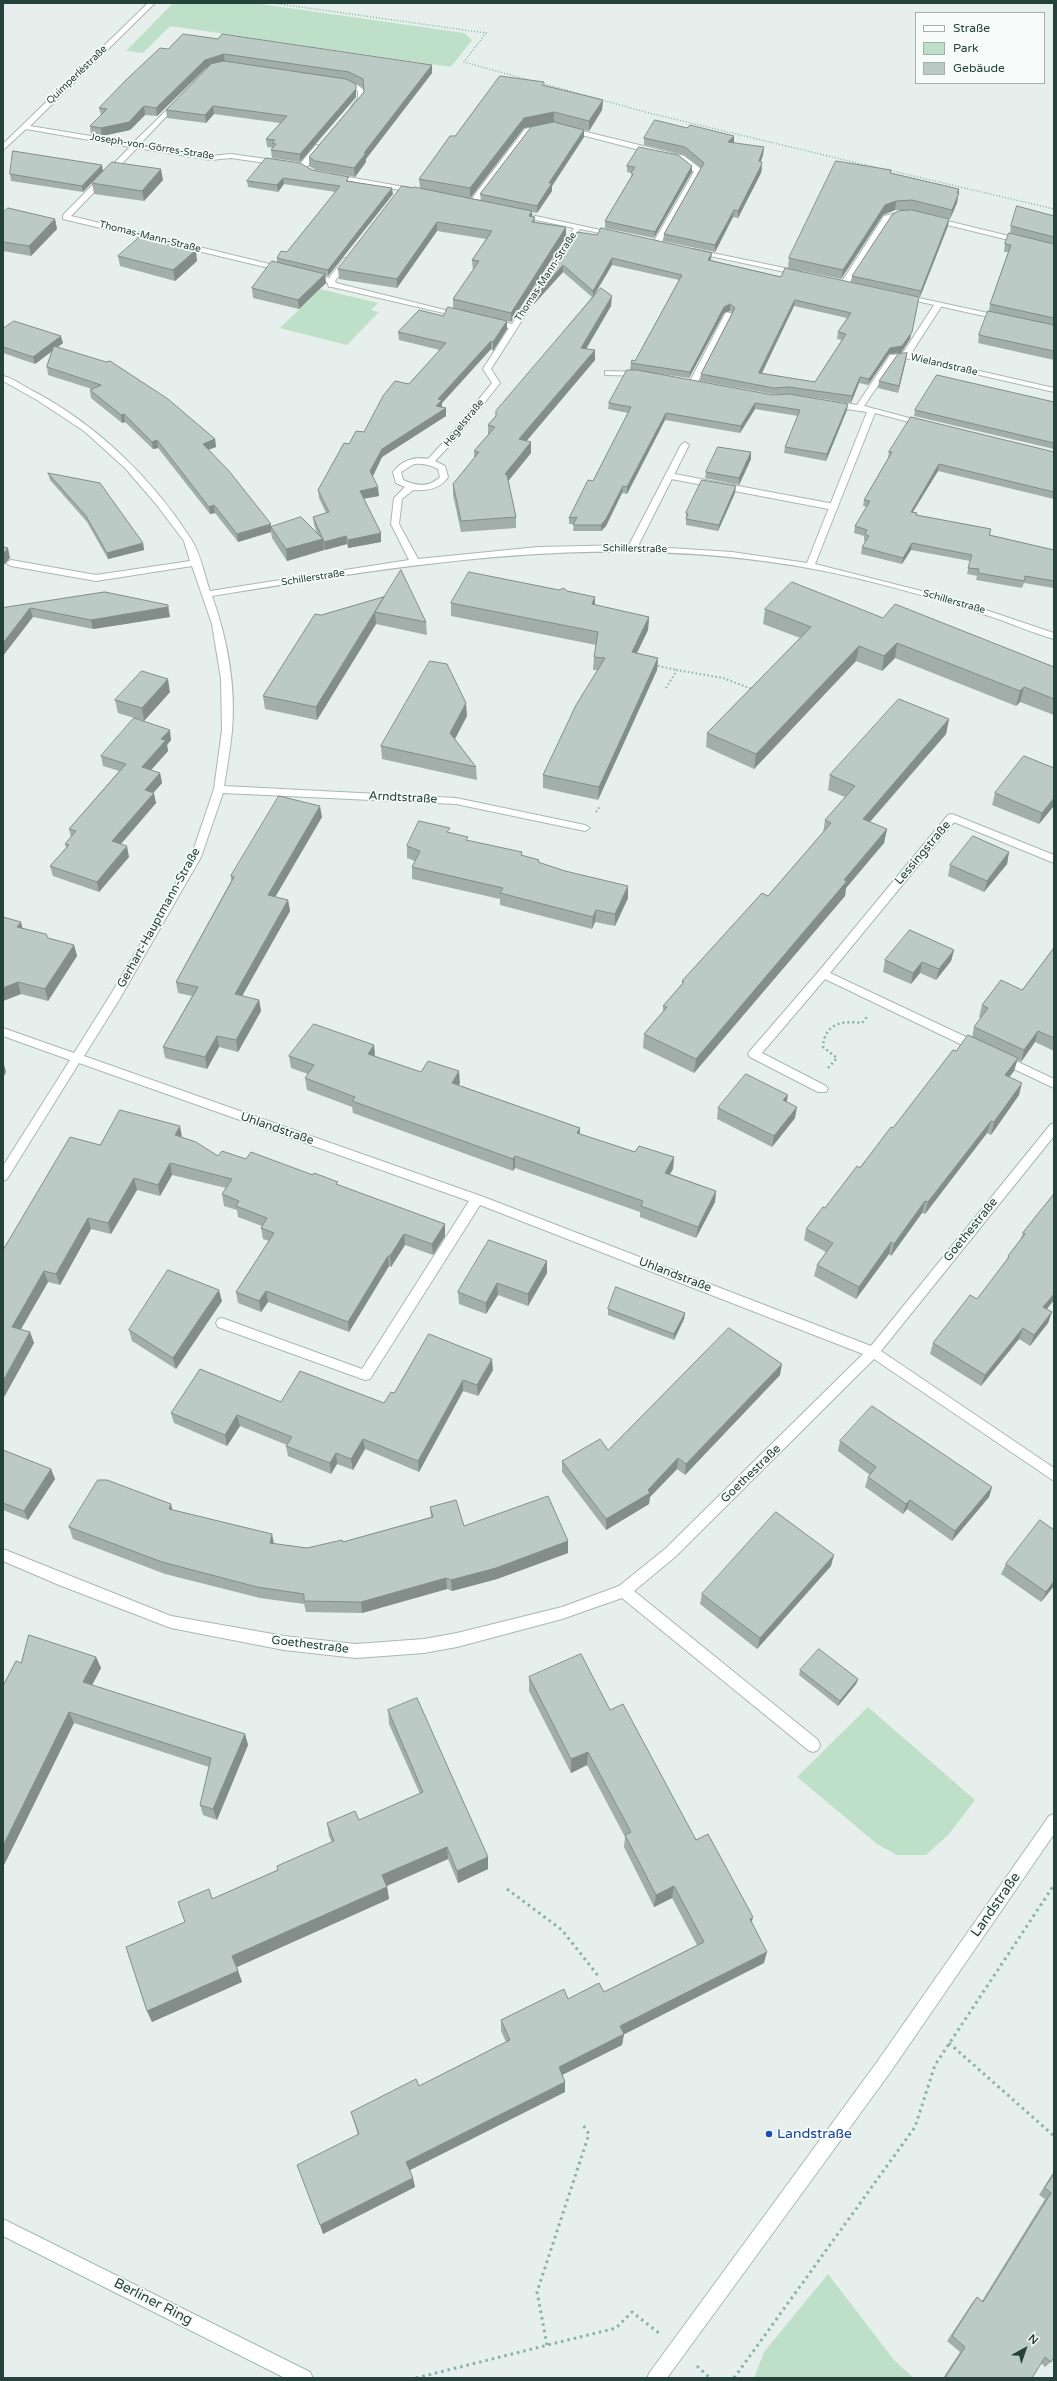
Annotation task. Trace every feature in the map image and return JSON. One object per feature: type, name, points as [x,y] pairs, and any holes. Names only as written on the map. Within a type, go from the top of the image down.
[{"type":"street","name":"Quimperléstraße","points":[[3,148],[152,3]]},
{"type":"street","points":[[333,82],[354,85],[361,90],[361,98],[347,115]]},
{"type":"street","points":[[134,145],[182,97]]},
{"type":"street","points":[[473,203],[528,131],[557,126],[681,158],[698,172],[657,243]]},
{"type":"street","name":"Joseph-von-Görres-Straße","points":[[24,127],[211,158],[231,156],[299,166],[322,143]]},
{"type":"street","name":"Thomas-Mann-Straße","points":[[134,145],[66,217],[331,281],[332,285],[468,317]]},
{"type":"street","points":[[328,176],[400,192],[424,193]]},
{"type":"street","points":[[511,212],[621,236]]},
{"type":"street","points":[[845,283],[887,218],[900,214],[922,216],[1054,249]]},
{"type":"street","name":"Thomas-Mann-Straße","points":[[496,383],[487,369],[578,227]]},
{"type":"street","points":[[687,249],[808,275]]},
{"type":"street","points":[[331,281],[355,250]]},
{"type":"street","points":[[896,294],[1007,319]]},
{"type":"street","points":[[905,356],[939,304]]},
{"type":"street","points":[[694,383],[729,314]]},
{"type":"street","name":"Thomas-Mann-Straße","points":[[483,320],[513,327]]},
{"type":"street","name":"Wielandstraße","points":[[859,408],[893,357],[905,356],[1054,390]]},
{"type":"street","points":[[608,373],[651,376]]},
{"type":"street","name":"Gerhart-Hauptmann-Straße","points":[[3,378],[40,398],[87,429],[128,466],[159,502],[188,542],[208,594],[217,624],[226,679],[227,735],[219,789],[196,857],[76,1059],[3,1176]]},
{"type":"street","name":"Hegelstraße","points":[[430,462],[453,437],[496,383]]},
{"type":"street","points":[[827,403],[872,410],[933,425]]},
{"type":"street","points":[[810,566],[872,410]]},
{"type":"street","points":[[632,548],[685,444]]},
{"type":"street","points":[[414,461],[430,462],[442,468],[444,477],[441,482],[428,488],[411,487],[399,481],[397,472],[400,467],[414,461]]},
{"type":"street","points":[[669,476],[834,507]]},
{"type":"street","points":[[411,487],[398,498],[395,524],[415,563]]},
{"type":"street","name":"Schillerstraße","points":[[208,594],[415,563],[500,553],[632,548],[757,557],[810,566],[951,600],[1009,618],[1054,636]]},
{"type":"street","points":[[11,563],[96,578],[196,563]]},
{"type":"street","name":"Arndtstraße","points":[[219,789],[456,801],[586,828]]},
{"type":"street","name":"Lessingstraße","points":[[818,1087],[754,1054],[823,974],[952,816],[1054,859]]},
{"type":"street","points":[[823,974],[1054,1084]]},
{"type":"street","name":"Uhlandstraße","points":[[3,1032],[76,1059],[477,1199],[873,1352]]},
{"type":"street","name":"Goethestraße","points":[[3,1554],[64,1581],[171,1622],[284,1643],[356,1651],[424,1646],[457,1640],[562,1613],[624,1590],[670,1553],[873,1352],[1054,1128]]},
{"type":"street","points":[[222,1323],[365,1375],[477,1199]]},
{"type":"street","points":[[873,1352],[1054,1475]]},
{"type":"street","points":[[624,1590],[812,1745]]},
{"type":"street","name":"Landstraße","points":[[656,2378],[679,2349],[883,2068],[1054,1821]]},
{"type":"street","name":"Berliner Ring","points":[[3,2227],[304,2378]]},
{"type":"path","points":[[272,3],[486,33],[464,62],[649,112],[880,168]]},
{"type":"path","points":[[888,170],[1054,209]]},
{"type":"path","points":[[653,665],[723,678],[754,690]]},
{"type":"path","points":[[666,688],[674,678],[677,670]]},
{"type":"path","points":[[818,1087],[837,1058],[823,1046],[822,1039],[829,1028],[840,1021],[862,1023],[880,1001]]},
{"type":"path","points":[[734,2378],[915,2127],[935,2064],[1054,1885]]},
{"type":"path","points":[[507,1889],[562,1930],[599,1977]]},
{"type":"path","points":[[949,2043],[1054,2136]]},
{"type":"path","points":[[547,2345],[536,2292],[589,2134],[583,2125]]},
{"type":"path","points":[[416,2378],[616,2328],[632,2312],[679,2349],[710,2378]]},
{"type":"green space","points":[[173,3],[254,3],[464,33],[472,40],[451,67],[170,26],[143,53],[126,51]]},
{"type":"green space","points":[[320,289],[378,303],[371,310],[379,312],[347,345],[280,328]]},
{"type":"green space","points":[[868,1707],[975,1800],[949,1834],[926,1855],[897,1855],[877,1844],[797,1777]]},
{"type":"green space","points":[[828,2274],[894,2360],[914,2378],[754,2378],[764,2352]]},
{"type":"building","points":[[183,34],[218,39],[222,34],[432,65],[354,168],[315,161],[309,157],[364,92],[363,79],[349,72],[224,54],[205,60],[156,108],[144,106],[129,122],[101,128],[90,126],[107,109],[99,108],[126,80],[160,48],[168,49]]},
{"type":"building","points":[[224,61],[346,79],[356,84],[356,89],[300,154],[271,150],[276,144],[272,143],[275,140],[266,139],[287,116],[213,106],[205,115],[166,110],[211,64]]},
{"type":"building","points":[[500,76],[544,82],[542,85],[603,100],[589,121],[554,112],[524,118],[470,188],[419,179],[450,136],[455,136]]},
{"type":"building","points":[[655,120],[687,128],[690,125],[734,136],[728,142],[764,147],[759,161],[762,162],[761,166],[738,211],[734,210],[715,245],[664,234],[704,163],[685,147],[644,138]]},
{"type":"building","points":[[554,122],[584,130],[549,183],[552,183],[537,206],[480,194],[531,127]]},
{"type":"building","points":[[639,147],[678,155],[692,166],[655,232],[605,221],[633,174],[631,173],[635,167],[627,166]]},
{"type":"building","points":[[13,151],[102,165],[82,186],[10,174]]},
{"type":"building","points":[[266,158],[300,163],[312,170],[349,177],[346,181],[392,188],[328,270],[277,258],[281,251],[287,252],[340,186],[283,178],[277,185],[247,181]]},
{"type":"building","points":[[836,161],[891,170],[890,173],[959,189],[957,193],[959,193],[952,210],[912,200],[896,201],[885,205],[843,270],[789,258]]},
{"type":"building","points":[[112,162],[161,169],[142,191],[92,183]]},
{"type":"building","points":[[402,186],[414,187],[532,211],[529,216],[535,217],[532,222],[566,227],[511,313],[453,299],[479,261],[472,260],[492,231],[437,222],[397,279],[338,269]]},
{"type":"building","points":[[1017,206],[1054,216],[1054,237],[1011,226]]},
{"type":"building","points":[[8,208],[55,219],[29,246],[3,242],[3,213]]},
{"type":"building","points":[[912,210],[949,219],[921,291],[852,276],[892,215],[898,211]]},
{"type":"building","points":[[601,228],[712,253],[708,260],[781,277],[785,268],[919,297],[912,332],[902,346],[890,348],[869,379],[860,377],[852,396],[789,387],[774,388],[701,374],[735,308],[730,304],[724,307],[690,372],[631,363],[632,360],[635,361],[682,275],[612,258],[593,291],[563,265],[534,298],[577,232],[597,235]],"holes":[[[795,300],[851,313],[838,332],[846,334],[815,382],[759,373]]]},
{"type":"building","points":[[1009,233],[1054,244],[1054,318],[990,304],[1011,245],[1005,244]]},
{"type":"building","points":[[140,237],[196,250],[173,270],[118,256]]},
{"type":"building","points":[[272,261],[325,274],[298,300],[252,288]]},
{"type":"building","points":[[601,288],[612,296],[581,348],[595,350],[519,439],[531,442],[505,474],[507,475],[516,517],[461,521],[453,484],[479,452],[474,451],[495,427],[488,425],[496,416],[496,411]]},
{"type":"building","points":[[448,307],[507,321],[493,342],[491,341],[438,399],[442,400],[436,406],[446,408],[382,449],[370,471],[378,487],[360,491],[381,533],[348,540],[346,536],[324,542],[313,517],[329,512],[318,490],[344,443],[349,444],[356,431],[364,432],[383,396],[395,381],[409,384],[446,343],[398,332],[419,310],[443,316]]},
{"type":"building","points":[[988,311],[1054,325],[1054,351],[979,335]]},
{"type":"building","points":[[14,321],[61,336],[33,357],[3,347],[3,329]]},
{"type":"building","points":[[54,346],[106,362],[110,361],[168,399],[215,439],[203,444],[229,471],[271,524],[237,534],[214,505],[209,507],[157,440],[152,442],[124,414],[121,415],[90,390],[101,385],[47,367]]},
{"type":"building","points":[[907,353],[899,386],[879,381],[898,354]]},
{"type":"building","points":[[627,370],[637,370],[773,395],[789,394],[848,404],[827,454],[785,447],[800,410],[755,403],[741,426],[666,413],[627,487],[623,486],[606,519],[601,525],[573,525],[577,517],[569,518],[588,480],[593,481],[631,407],[609,403]]},
{"type":"building","points":[[937,375],[1054,402],[1054,443],[915,410]]},
{"type":"building","points":[[911,417],[1054,452],[1054,492],[939,464],[911,512],[917,513],[916,515],[991,529],[989,535],[1054,550],[1054,581],[1025,576],[1024,581],[978,573],[979,569],[968,568],[972,555],[912,543],[903,558],[862,547],[869,536],[865,534],[867,530],[855,526],[870,501],[864,500],[892,452],[889,452]]},
{"type":"building","points":[[718,447],[751,452],[739,478],[706,472]]},
{"type":"building","points":[[48,473],[100,483],[143,543],[107,553],[86,516]]},
{"type":"building","points":[[702,480],[736,486],[719,525],[686,519],[688,514],[686,513]]},
{"type":"building","points":[[301,517],[323,539],[286,549],[271,527]]},
{"type":"building","points":[[3,547],[8,548],[3,554]]},
{"type":"building","points":[[401,570],[426,622],[375,612]]},
{"type":"building","points":[[469,572],[559,590],[564,588],[567,591],[595,597],[592,604],[649,617],[632,652],[658,658],[599,787],[543,775],[576,705],[605,658],[594,657],[598,632],[451,603]]},
{"type":"building","points":[[792,582],[883,618],[895,604],[1054,667],[1054,699],[1024,687],[1020,691],[897,643],[884,656],[859,646],[756,754],[707,733],[811,627],[765,609]]},
{"type":"building","points":[[105,592],[168,605],[168,607],[91,620],[30,608],[3,643],[3,608]]},
{"type":"building","points":[[384,597],[316,707],[263,696],[315,614],[321,615]]},
{"type":"building","points":[[430,661],[447,664],[466,703],[450,733],[476,767],[381,746]]},
{"type":"building","points":[[142,671],[168,679],[142,708],[115,700]]},
{"type":"building","points":[[899,699],[949,719],[863,819],[887,829],[844,880],[847,881],[696,1059],[644,1034],[667,1007],[663,1006],[684,982],[682,981],[762,893],[768,896],[831,823],[825,820],[855,786],[830,775]]},
{"type":"building","points":[[134,718],[170,730],[161,739],[166,740],[142,767],[160,773],[145,790],[154,793],[112,841],[127,846],[97,882],[50,866],[69,845],[65,844],[76,831],[69,829],[126,764],[101,756]]},
{"type":"building","points":[[1024,756],[1054,768],[1054,798],[1042,813],[995,793]]},
{"type":"building","points":[[279,796],[320,806],[268,895],[288,900],[235,994],[259,1000],[236,1040],[217,1036],[205,1057],[163,1047],[198,987],[176,982],[234,877],[231,876]]},
{"type":"building","points":[[419,821],[450,828],[447,832],[468,837],[466,840],[522,852],[521,855],[539,860],[538,862],[565,871],[628,886],[615,914],[596,910],[593,917],[500,893],[503,888],[412,867],[420,851],[407,846]]},
{"type":"building","points":[[973,836],[1009,852],[987,881],[950,865]]},
{"type":"building","points":[[3,917],[21,922],[17,927],[46,934],[48,938],[74,945],[45,989],[18,982],[3,988]]},
{"type":"building","points":[[910,930],[954,950],[939,969],[922,962],[913,973],[885,960]]},
{"type":"building","points":[[1054,948],[1054,1038],[1038,1031],[1024,1050],[974,1027],[988,1008],[982,1005],[1001,980],[1022,990]]},
{"type":"building","points":[[314,1024],[374,1045],[368,1054],[421,1072],[428,1061],[459,1071],[452,1083],[580,1128],[577,1133],[635,1152],[639,1146],[674,1157],[665,1173],[716,1191],[698,1227],[641,1206],[643,1201],[515,1156],[513,1159],[352,1101],[355,1097],[305,1078],[314,1065],[289,1056]]},
{"type":"building","points":[[968,1035],[1018,1058],[1005,1075],[1022,1083],[994,1122],[991,1121],[928,1202],[925,1201],[894,1244],[891,1242],[859,1287],[817,1265],[833,1243],[806,1229],[823,1207],[825,1208],[857,1166],[860,1168],[953,1050],[956,1051]]},
{"type":"building","points":[[746,1074],[788,1095],[783,1100],[797,1107],[774,1136],[718,1108]]},
{"type":"building","points":[[120,1110],[180,1126],[175,1135],[196,1142],[218,1156],[222,1151],[246,1159],[251,1152],[313,1175],[314,1173],[338,1182],[336,1184],[445,1224],[432,1244],[404,1234],[390,1256],[388,1256],[348,1322],[266,1291],[259,1301],[236,1292],[274,1233],[261,1228],[267,1218],[236,1206],[239,1201],[222,1194],[232,1179],[170,1163],[158,1185],[134,1178],[108,1223],[88,1218],[56,1274],[44,1271],[12,1327],[30,1332],[3,1381],[3,1250],[70,1137],[100,1145]]},
{"type":"building","points":[[1054,1194],[1054,1294],[1043,1307],[1052,1312],[1034,1335],[1023,1328],[985,1375],[933,1343],[970,1295],[977,1299],[1009,1257],[1008,1256],[1025,1234],[1023,1233]]},
{"type":"building","points":[[489,1240],[547,1261],[528,1294],[497,1283],[486,1303],[458,1292]]},
{"type":"building","points":[[168,1270],[219,1290],[173,1358],[129,1330]]},
{"type":"building","points":[[616,1287],[685,1313],[674,1334],[608,1309]]},
{"type":"building","points":[[729,1328],[782,1364],[686,1464],[678,1458],[648,1490],[650,1493],[606,1519],[562,1461],[600,1439],[608,1450]]},
{"type":"building","points":[[429,1334],[492,1359],[477,1385],[463,1380],[418,1461],[363,1439],[351,1459],[336,1453],[330,1463],[286,1446],[292,1437],[237,1415],[225,1435],[171,1413],[200,1369],[281,1402],[300,1371],[384,1403],[391,1392],[394,1393]]},
{"type":"building","points":[[872,1406],[992,1487],[955,1531],[910,1500],[906,1504],[868,1477],[876,1467],[840,1441]]},
{"type":"building","points":[[3,1450],[51,1469],[24,1511],[3,1503]]},
{"type":"building","points":[[98,1480],[107,1480],[171,1504],[169,1509],[272,1534],[270,1543],[307,1548],[342,1540],[343,1542],[433,1517],[430,1507],[456,1500],[464,1526],[548,1496],[568,1541],[496,1568],[451,1580],[446,1578],[361,1602],[304,1601],[304,1594],[257,1587],[162,1562],[69,1527]]},
{"type":"building","points":[[776,1512],[834,1555],[760,1638],[702,1594]]},
{"type":"building","points":[[1040,1520],[1054,1530],[1054,1581],[1046,1592],[1006,1564]]},
{"type":"building","points":[[29,1635],[96,1657],[83,1682],[245,1734],[213,1809],[200,1805],[211,1758],[69,1712],[3,1846],[3,1686],[16,1661],[21,1663]]},
{"type":"building","points":[[819,1649],[858,1679],[840,1701],[800,1670]]},
{"type":"building","points":[[581,1654],[610,1710],[623,1704],[696,1840],[708,1834],[753,1917],[750,1919],[767,1952],[620,2026],[624,2034],[559,2067],[565,2082],[406,2162],[413,2178],[320,2225],[297,2165],[359,2134],[351,2112],[416,2079],[419,2086],[510,2040],[501,2020],[564,1989],[568,1999],[599,1983],[604,1992],[704,1942],[674,1886],[656,1895],[625,1835],[631,1832],[588,1752],[571,1759],[529,1677]]},
{"type":"building","points":[[417,1698],[488,1857],[457,1871],[447,1847],[382,1875],[387,1887],[232,1956],[238,1971],[147,2011],[126,1947],[185,1922],[178,1902],[209,1889],[212,1899],[278,1870],[277,1866],[334,1841],[327,1823],[355,1811],[359,1820],[423,1792],[388,1710]]},
{"type":"building","points":[[1054,2174],[1054,2357],[1051,2362],[1045,2357],[1032,2378],[945,2378],[965,2347],[952,2336],[977,2297],[983,2302],[1051,2193],[1045,2188]]},
{"type":"place","name":"Landstraße","points":[[769,2134]]}]
